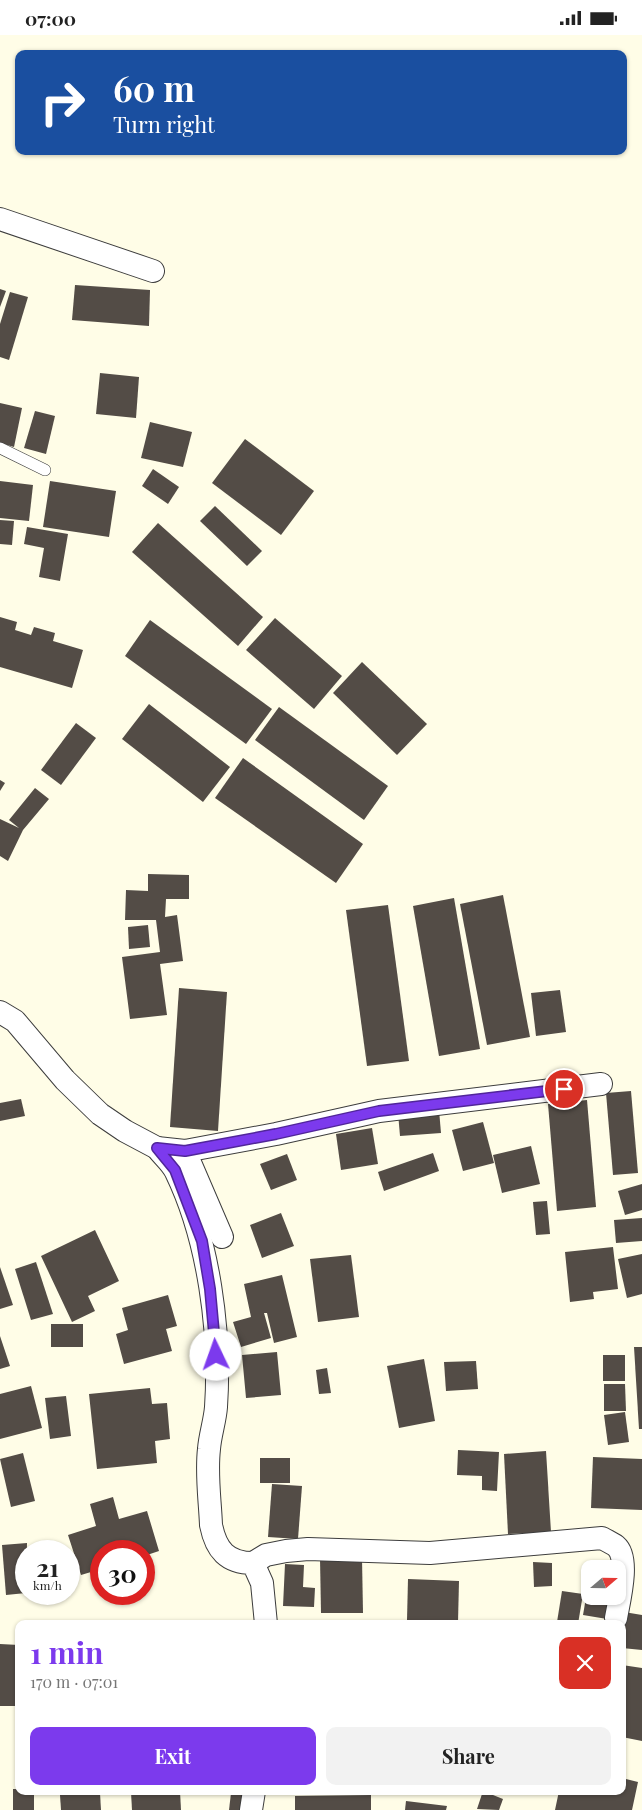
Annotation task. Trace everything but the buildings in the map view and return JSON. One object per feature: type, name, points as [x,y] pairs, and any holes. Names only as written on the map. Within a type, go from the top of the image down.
[{"type":"street","points":[[0,219],[153,271]]},
{"type":"street","points":[[0,1012],[15,1021],[65,1080],[100,1114],[125,1131],[157,1148],[185,1151],[276,1134],[379,1111],[601,1084]]},
{"type":"street","points":[[157,1148],[175,1170],[187,1200],[202,1241],[210,1289],[216,1347],[216,1408],[208,1449],[211,1517],[213,1537],[222,1552],[238,1563],[253,1563],[266,1555],[308,1549],[430,1553],[602,1538],[618,1547],[623,1561],[622,1582],[616,1617]]},
{"type":"street","points":[[185,1151],[222,1237]]},
{"type":"street","points":[[253,1563],[262,1583],[266,1620]]},
{"type":"street","points":[[251,1810],[253,1795]]},
{"type":"lane","points":[[0,448],[44,469]]},
{"type":"route","points":[[216,1355],[210,1289],[202,1241],[175,1170],[157,1148],[185,1151],[276,1134],[379,1111],[564,1089]]}]
